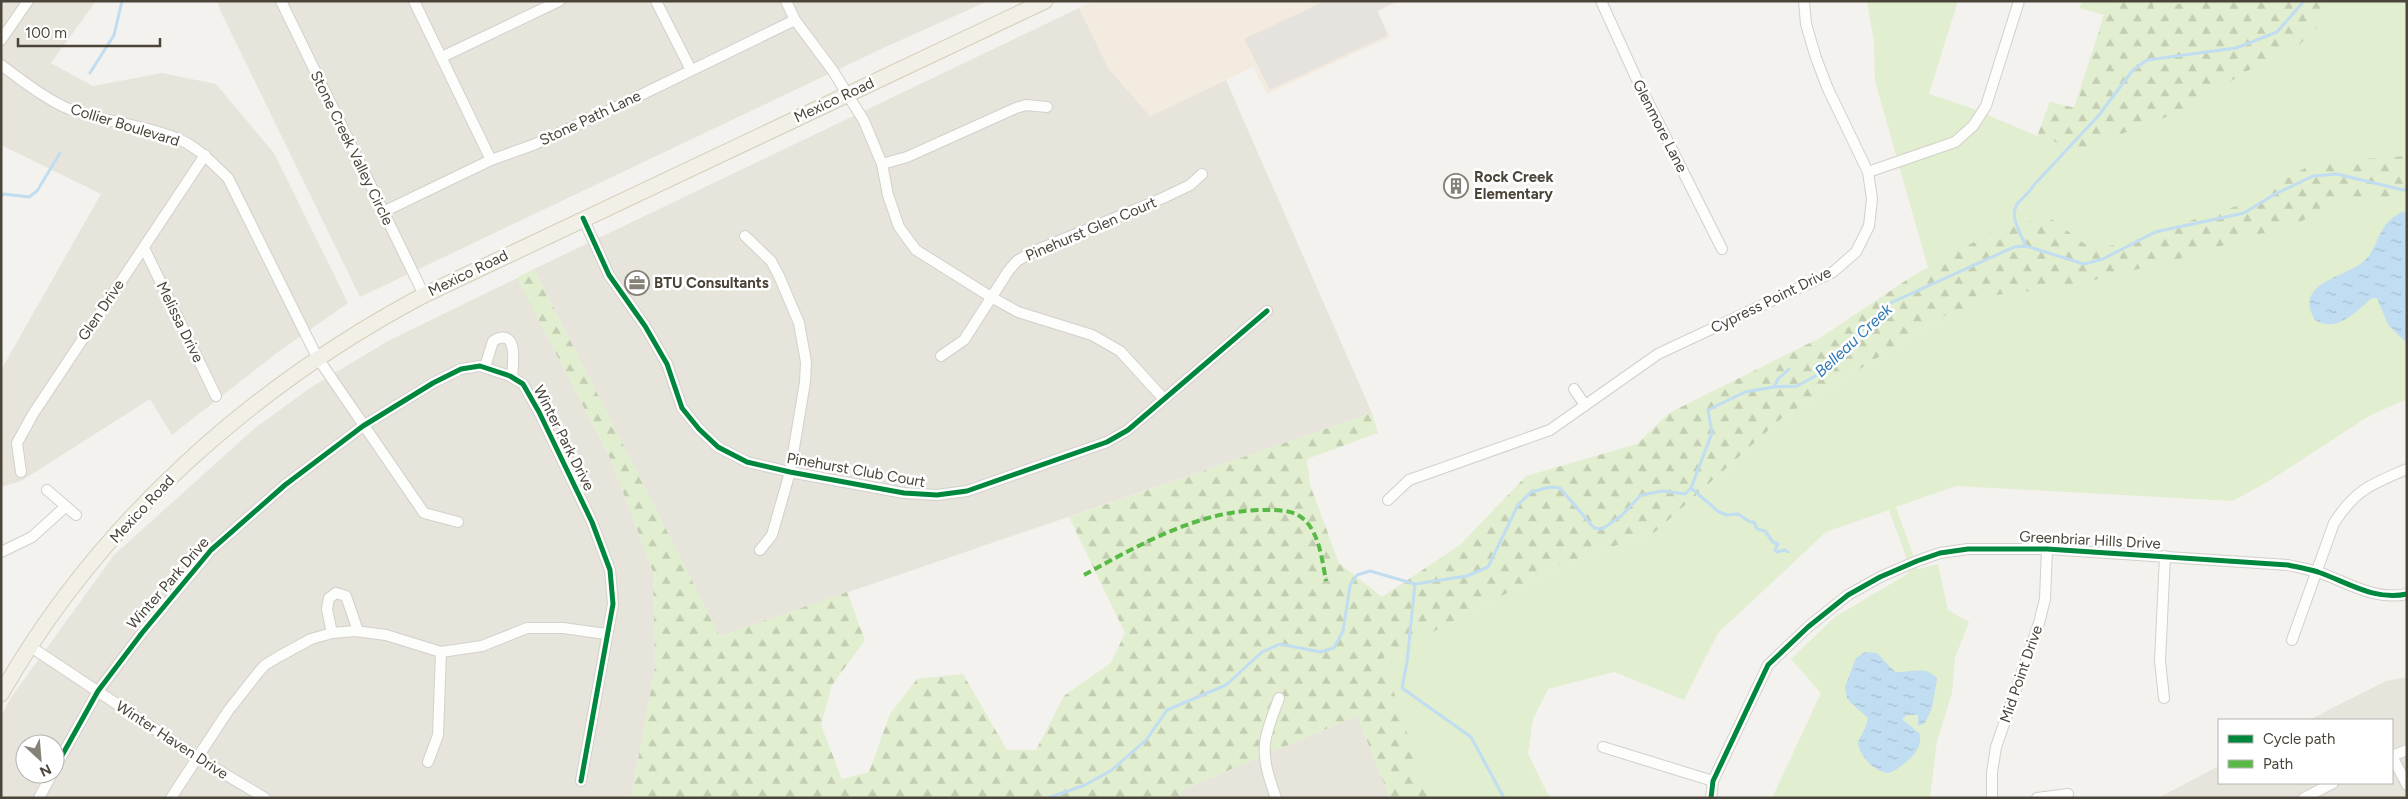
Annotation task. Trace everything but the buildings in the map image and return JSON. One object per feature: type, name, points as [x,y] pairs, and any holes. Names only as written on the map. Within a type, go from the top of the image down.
[{"type":"main road","name":"Mexico Road","points":[[1,694],[56,610],[97,558],[158,490],[220,432],[317,357],[378,319],[424,294],[1045,1]]},
{"type":"street","points":[[1,40],[28,1]]},
{"type":"street","name":"Stone Creek Valley Circle","points":[[281,1],[424,294]]},
{"type":"street","points":[[414,1],[490,160]]},
{"type":"street","points":[[442,57],[560,1]]},
{"type":"street","points":[[656,1],[691,70]]},
{"type":"street","points":[[786,1],[795,20],[848,94],[864,121],[882,164],[888,196],[899,227],[916,250],[1018,312],[1092,335],[1120,352],[1162,398]]},
{"type":"street","name":"Glenmore Lane","points":[[1601,1],[1638,82],[1722,249]]},
{"type":"street","name":"Cypress Point Drive","points":[[1388,500],[1408,480],[1550,430],[1620,378],[1658,354],[1833,272],[1856,252],[1869,226],[1872,199],[1868,172],[1828,89],[1806,24],[1804,1]]},
{"type":"street","points":[[1868,172],[1955,142],[1973,126],[1986,106],[2019,1]]},
{"type":"street","name":"Stone Path Lane","points":[[383,212],[490,160],[533,145],[795,20]]},
{"type":"street","name":"Collier Boulevard","points":[[1,65],[67,108],[106,121],[153,130],[178,139],[205,156],[228,178],[317,357],[363,426],[424,513],[458,522]]},
{"type":"street","points":[[882,164],[907,157],[1016,108],[1026,105],[1047,107]]},
{"type":"street","name":"Glen Drive","points":[[21,472],[17,443],[33,414],[205,156]]},
{"type":"street","name":"Pinehurst Glen Court","points":[[941,356],[964,340],[1009,270],[1017,261],[1032,252],[1163,198],[1190,185],[1202,174]]},
{"type":"street","name":"Pinehurst Club Court","points":[[583,218],[609,274],[645,326],[667,364],[682,408],[699,429],[718,447],[747,462],[790,472],[926,495],[967,491],[1107,442],[1128,430],[1162,398],[1267,311]]},
{"type":"street","points":[[745,236],[771,261],[779,276],[793,306],[804,342],[806,362],[805,382],[790,472],[772,535],[760,550]]},
{"type":"street","name":"Melissa Drive","points":[[144,248],[216,396]]},
{"type":"street","name":"Winter Park Drive","points":[[485,367],[493,341],[498,338],[506,338],[513,344],[514,349],[512,377]]},
{"type":"street","name":"Winter Park Drive","points":[[65,750],[98,691],[142,633],[211,550],[285,485],[363,426],[461,368],[485,367],[512,377],[523,384],[539,412],[592,522],[610,570],[613,604],[606,634],[581,781]]},
{"type":"street","points":[[1574,389],[1586,405]]},
{"type":"street","points":[[2292,640],[2334,523],[2350,501],[2367,486],[2407,469]]},
{"type":"street","points":[[47,490],[76,515]]},
{"type":"street","points":[[1,552],[32,537],[66,506]]},
{"type":"street","name":"Greenbriar Hills Drive","points":[[1711,798],[1713,781],[1768,666],[1808,627],[1848,594],[1880,577],[1940,553],[1968,549],[2047,549],[2288,565],[2318,572],[2349,586],[2384,595],[2407,594]]},
{"type":"street","name":"Mid Point Drive","points":[[1992,798],[1992,773],[1996,747],[2046,599],[2047,549]]},
{"type":"street","points":[[2164,698],[2160,661],[2165,556]]},
{"type":"street","points":[[332,633],[327,609],[329,598],[336,593],[346,596],[358,632]]},
{"type":"street","points":[[171,798],[228,710],[265,665],[311,639],[332,633],[358,632],[386,635],[441,652],[482,646],[527,628],[563,628],[606,634]]},
{"type":"street","name":"Winter Haven Drive","points":[[31,647],[198,758],[265,798]]},
{"type":"street","points":[[428,762],[438,735],[441,652]]},
{"type":"street","points":[[1276,798],[1265,764],[1263,748],[1279,698]]},
{"type":"street","points":[[1603,747],[1713,781]]},
{"type":"street","points":[[2393,756],[2407,750]]},
{"type":"street","points":[[2393,758],[2407,785]]},
{"type":"street","points":[[39,798],[47,784]]},
{"type":"street","points":[[2304,798],[2331,784]]},
{"type":"street","points":[[2037,798],[2068,794]]},
{"type":"shaded area","points":[[1,1],[96,1],[51,63],[93,86],[162,73],[216,84],[274,153],[348,303],[278,352],[172,435],[150,399],[21,481],[1,487],[1,370],[101,194],[1,145]]},
{"type":"shaded area","points":[[218,1],[988,1],[879,50],[360,297],[220,10]]},
{"type":"shaded area","points":[[1093,1],[1399,1],[1378,12],[1390,37],[1267,94],[1253,67],[1150,116],[1109,69],[1079,8]]},
{"type":"shaded area","points":[[1325,1],[1397,1],[1377,11],[1388,35],[1270,90],[1244,39]]},
{"type":"shaded area","points":[[1079,8],[1109,69],[1150,116],[1226,80],[1372,413],[720,636],[534,269]]},
{"type":"shaded area","points":[[517,278],[611,460],[653,572],[655,668],[631,798],[1,798],[1,717],[10,699],[114,555],[255,428],[310,388],[388,341]]},
{"type":"shaded area","points":[[2407,677],[2407,798],[2158,798],[2218,767],[2218,784],[2393,784],[2393,719],[2311,719],[2386,681]]},
{"type":"shaded area","points":[[1357,716],[1390,798],[1182,798],[1182,790]]},
{"type":"green space","points":[[1867,1],[1958,1],[1929,94],[1974,109],[2037,136],[2050,102],[2074,108],[2104,15],[2079,8],[2083,1],[2272,1],[2299,44],[2343,1],[2407,1],[2407,399],[2369,416],[2269,481],[2233,501],[1956,486],[1896,507],[1918,569],[1938,564],[1948,610],[1969,622],[1955,658],[1952,693],[1937,741],[1930,798],[1772,798],[1821,693],[1791,659],[1835,617],[1909,573],[1905,554],[1889,510],[1826,532],[1718,633],[1684,700],[1614,672],[1548,689],[1533,719],[1528,753],[1547,793],[1553,798],[1426,798],[1382,658],[1562,564],[1655,532],[1782,418],[1942,317],[1875,81],[1874,42]]},
{"type":"green space","points":[[2106,1],[2152,1],[2154,9],[2192,1],[2343,1],[2299,45],[2267,59],[2182,111],[2082,149],[2037,137],[2050,102],[2076,108],[2104,15]]},
{"type":"green space","points":[[2407,156],[2407,192],[2378,201],[2340,200],[2300,222],[2182,258],[2070,286],[1996,295],[1942,317],[1782,418],[1655,532],[1562,564],[1383,658],[1423,783],[1433,798],[1390,798],[1357,716],[1182,790],[1182,798],[631,798],[655,668],[653,572],[611,460],[517,278],[534,269],[720,636],[847,592],[865,640],[832,685],[821,725],[842,779],[869,772],[890,714],[917,679],[963,674],[1007,750],[1036,750],[1064,696],[1111,663],[1125,633],[1069,517],[1372,413],[1378,433],[1307,459],[1310,485],[1339,563],[1382,597],[1460,545],[1526,476],[1637,444],[1669,413],[1820,338],[1911,277],[2001,227],[2049,217],[2094,251],[2237,206],[2316,162]]},
{"type":"water","points":[[2402,212],[2407,212],[2407,343],[2388,325],[2377,298],[2372,298],[2353,314],[2338,323],[2323,324],[2315,320],[2310,307],[2311,296],[2317,288],[2326,281],[2360,264],[2368,257],[2384,227]]},
{"type":"water","points":[[1865,652],[1877,653],[1895,672],[1923,671],[1928,672],[1937,679],[1932,708],[1925,723],[1918,726],[1918,715],[1907,715],[1902,719],[1919,733],[1919,745],[1916,751],[1900,767],[1889,773],[1878,770],[1861,753],[1858,742],[1868,718],[1847,698],[1845,687],[1856,658]]},
{"type":"waterway","points":[[90,73],[114,35],[122,1]]},
{"type":"waterway","points":[[2026,246],[2015,219],[2014,213],[2018,203],[2099,115],[2133,70],[2147,60],[2236,48],[2277,32],[2304,1]]},
{"type":"waterway","points":[[1,196],[4,194],[29,197],[37,191],[60,153]]},
{"type":"waterway","name":"Belleau Creek","points":[[1048,798],[1085,785],[1112,770],[1147,739],[1167,710],[1226,685],[1262,652],[1280,644],[1320,652],[1334,648],[1343,631],[1350,586],[1357,575],[1370,571],[1415,584],[1467,576],[1488,567],[1518,505],[1531,492],[1550,487],[1560,488],[1594,528],[1602,529],[1621,516],[1641,495],[1663,491],[1685,494],[1691,488],[1712,433],[1708,410],[1745,392],[1774,387],[1797,386],[1819,374],[1886,305],[2014,247],[2026,246],[2084,264],[2103,259],[2155,232],[2244,213],[2275,194],[2313,176],[2337,174],[2403,190],[2407,189]]},
{"type":"waterway","points":[[1774,387],[1778,379],[1789,369]]},
{"type":"waterway","points":[[1691,488],[1719,512],[1727,515],[1738,514],[1750,522],[1754,522],[1757,529],[1765,531],[1773,542],[1778,544],[1775,550],[1777,552],[1785,550],[1788,552]]},
{"type":"waterway","points":[[1415,584],[1407,662],[1402,688],[1471,737],[1504,798]]},
{"type":"marked path","points":[[1084,575],[1126,552],[1194,522],[1242,511],[1273,510],[1296,514],[1310,526],[1315,534],[1321,553],[1326,581]]},
{"type":"cycle path","points":[[583,218],[609,275],[645,326],[667,364],[682,408],[699,429],[718,447],[747,462],[904,493],[937,495],[967,491],[1107,442],[1128,430],[1267,311]]},
{"type":"cycle path","points":[[65,750],[98,691],[142,633],[211,550],[285,485],[363,426],[433,383],[461,369],[480,366],[510,376],[523,384],[539,412],[592,522],[610,570],[613,604],[581,781]]},
{"type":"cycle path","points":[[1711,798],[1713,781],[1768,665],[1808,627],[1848,595],[1880,577],[1940,553],[1968,549],[2047,549],[2288,565],[2318,572],[2372,593],[2383,595],[2407,594]]},
{"type":"place","name":"Rock Creek Elementary","points":[[1456,186]]},
{"type":"place","name":"BTU Consultants","points":[[637,283]]}]
